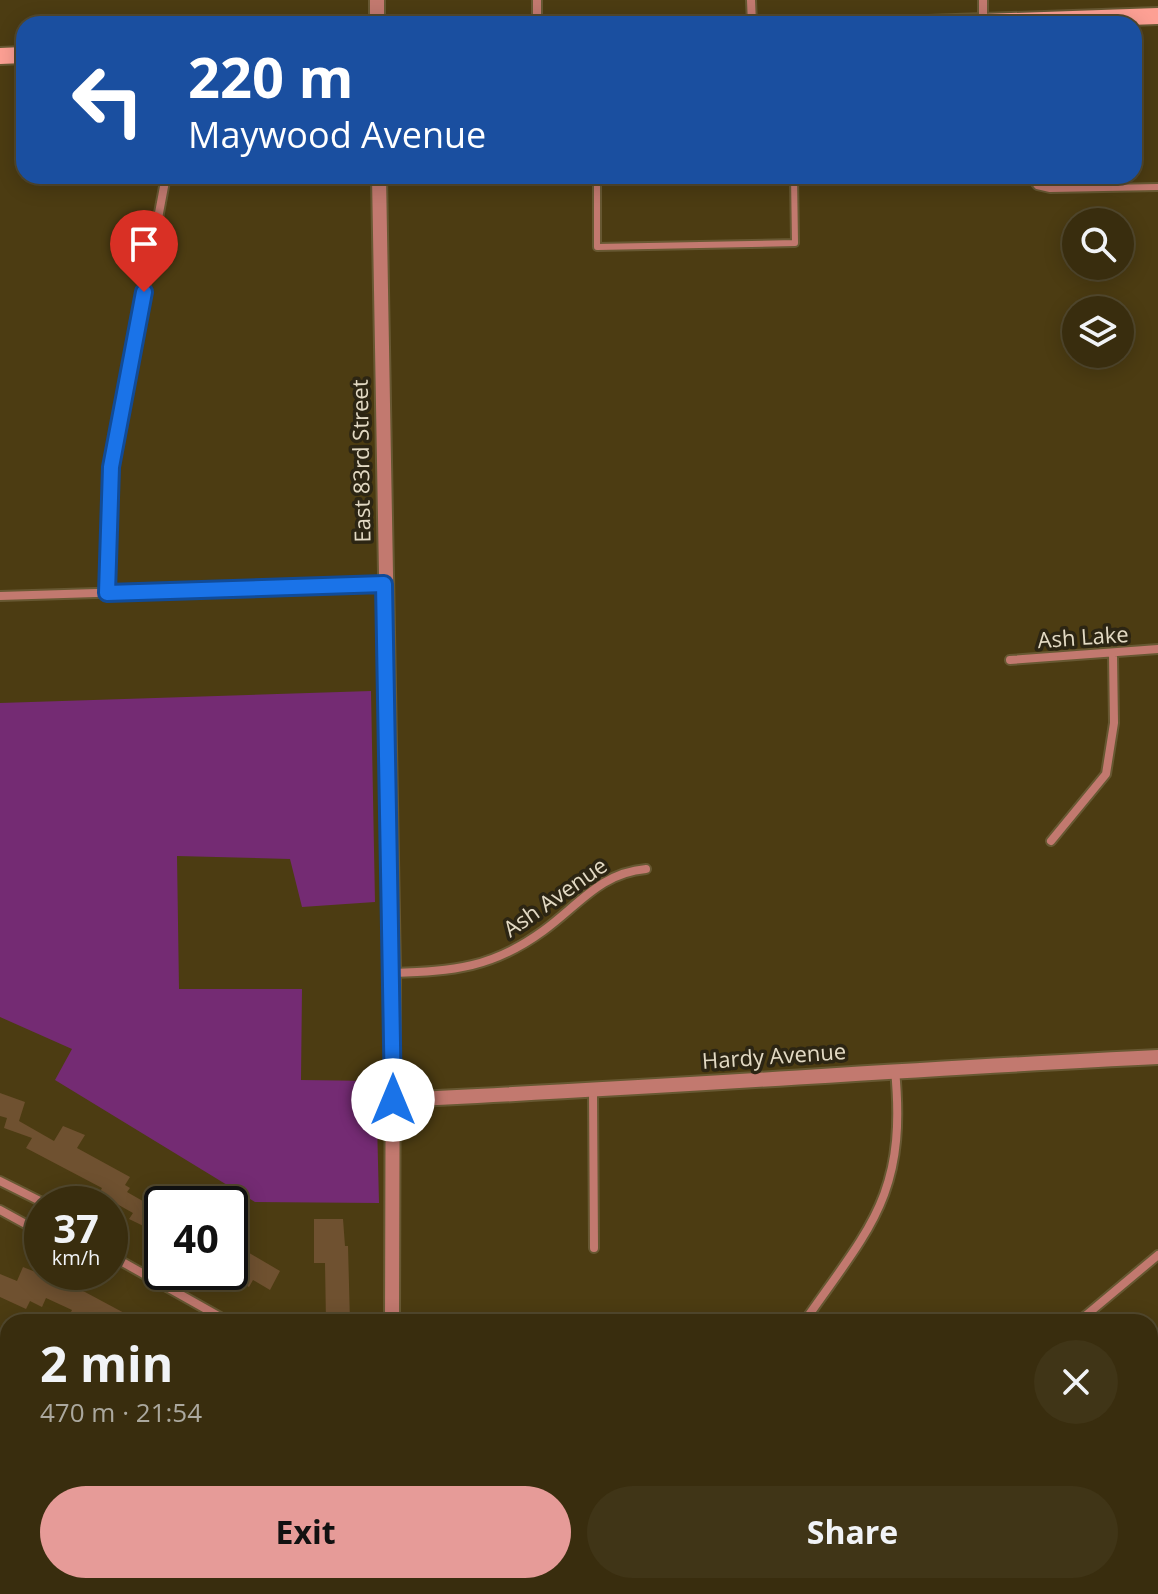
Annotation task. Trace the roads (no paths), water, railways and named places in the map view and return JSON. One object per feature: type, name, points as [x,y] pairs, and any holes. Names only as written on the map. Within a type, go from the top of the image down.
[{"type":"street","points":[[107,593],[111,467],[164,184]]},
{"type":"street","name":"East 83rd Street","points":[[379,184],[393,973],[392,1314]]},
{"type":"street","points":[[0,596],[384,584]]},
{"type":"street","name":"Ash Lake","points":[[1010,660],[1113,655],[1158,649]]},
{"type":"street","points":[[1051,841],[1106,774],[1114,723],[1113,655]]},
{"type":"street","name":"Ash Avenue","points":[[393,973],[458,971],[504,954],[541,932],[607,879],[622,871],[646,869]]},
{"type":"street","name":"Hardy Avenue","points":[[393,1100],[593,1092],[895,1069],[1158,1057]]},
{"type":"street","points":[[810,1314],[867,1231],[893,1176],[899,1116],[895,1069]]},
{"type":"street","points":[[593,1092],[594,1248]]},
{"type":"street","points":[[0,1181],[24,1193]]},
{"type":"street","points":[[0,1210],[24,1223]]},
{"type":"street","points":[[1088,1314],[1158,1255]]},
{"type":"street","points":[[128,1265],[215,1314]]},
{"type":"lane","points":[[597,184],[597,247],[795,243],[794,184]]},
{"type":"lane","points":[[1035,184],[1050,189],[1158,187]]}]
